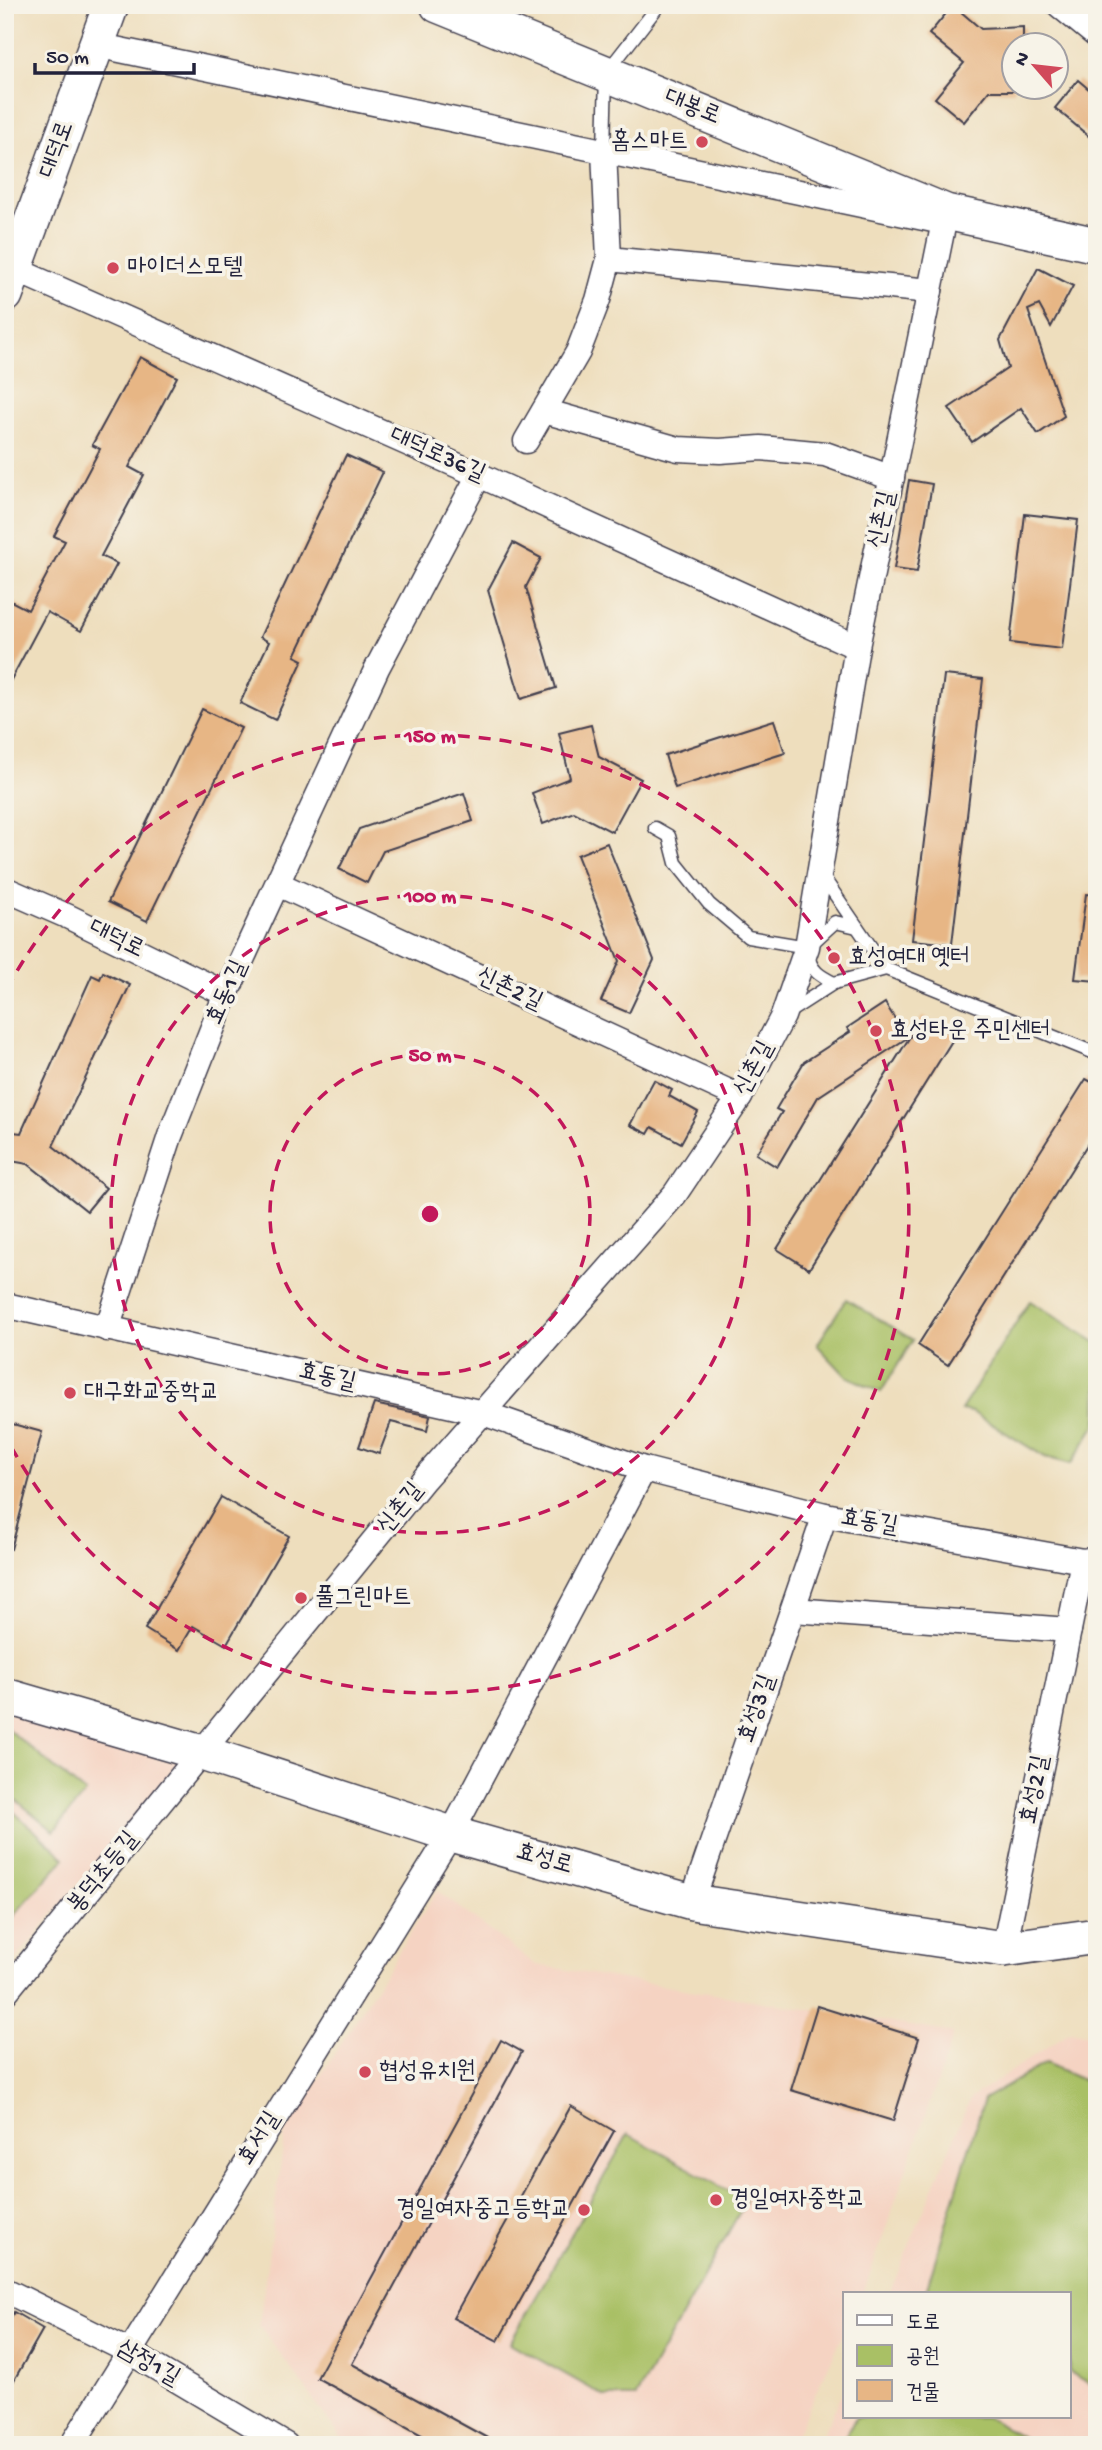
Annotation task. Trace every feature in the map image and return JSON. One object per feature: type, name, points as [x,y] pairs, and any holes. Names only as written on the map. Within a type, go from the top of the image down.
[{"type":"main road","name":"대덕로","points":[[10,282],[111,5]]},
{"type":"main road","name":"대봉로","points":[[438,5],[945,217],[1094,248]]},
{"type":"main road","name":"효성로","points":[[5,1696],[202,1753],[451,1834],[692,1902],[1004,1949],[1097,1936]]},
{"type":"street","points":[[1059,5],[1097,36]]},
{"type":"street","points":[[96,45],[604,152],[945,217]]},
{"type":"street","points":[[526,441],[578,352],[598,300],[608,259],[604,152]]},
{"type":"street","name":"신촌길","points":[[202,1753],[424,1479],[675,1194],[740,1097],[783,1016],[807,947],[857,647],[945,217]]},
{"type":"street","points":[[608,259],[930,291]]},
{"type":"street","name":"대덕로36길","points":[[10,282],[479,475],[857,647]]},
{"type":"street","points":[[544,411],[678,449],[720,451],[761,448],[825,454],[892,478]]},
{"type":"street","name":"효동1길","points":[[107,1329],[170,1136],[226,994],[377,668],[479,475]]},
{"type":"street","name":"신촌2길","points":[[278,884],[740,1097]]},
{"type":"street","name":"대덕로","points":[[5,889],[226,994]]},
{"type":"street","name":"효동길","points":[[5,1305],[483,1413],[644,1469],[825,1515],[1090,1560]]},
{"type":"street","points":[[451,1834],[644,1469]]},
{"type":"street","name":"효성3길","points":[[692,1902],[825,1515]]},
{"type":"street","name":"효성2길","points":[[1004,1949],[1069,1630],[1090,1560]]},
{"type":"street","points":[[793,1609],[1069,1630]]},
{"type":"street","name":"봉덕초등길","points":[[5,1993],[202,1753]]},
{"type":"street","name":"효서길","points":[[72,2445],[451,1834]]},
{"type":"street","name":"삼정1길","points":[[5,2290],[128,2351],[286,2445]]},
{"type":"lane","points":[[604,152],[606,73],[659,5]]},
{"type":"lane","points":[[654,828],[669,836],[676,863],[709,904],[748,937],[807,947]]},
{"type":"lane","points":[[821,874],[886,969],[1097,1054]]},
{"type":"lane","points":[[807,947],[835,922],[857,927]]},
{"type":"lane","points":[[807,947],[809,963],[817,975],[834,983]]},
{"type":"lane","points":[[783,1016],[834,983],[886,969]]},
{"type":"shaded area","points":[[5,1712],[180,1762],[5,1972]]},
{"type":"shaded area","name":"경일여자중고등학교","points":[[437,1891],[536,1965],[954,2033],[865,2288],[863,2292],[843,2292],[843,2335],[791,2445],[351,2445],[343,2440],[259,2325],[285,2132]]},
{"type":"shaded area","points":[[1071,2031],[1097,2037],[1097,2445],[817,2445],[843,2392],[843,2418],[1070,2418],[1070,2292],[890,2292],[970,2099]]},
{"type":"green space","points":[[846,1299],[913,1340],[881,1392],[846,1376],[817,1345]]},
{"type":"green space","points":[[1030,1301],[1097,1343],[1097,1423],[1071,1464],[1045,1457],[972,1412],[961,1410]]},
{"type":"green space","points":[[5,1727],[85,1793],[54,1831],[5,1791]]},
{"type":"green space","points":[[5,1804],[65,1858],[5,1925]]},
{"type":"green space","points":[[1046,2063],[1097,2087],[1097,2379],[1093,2385],[1070,2373],[1070,2292],[926,2292],[984,2099]]},
{"type":"green space","points":[[628,2134],[746,2201],[636,2397],[606,2397],[510,2343]]},
{"type":"green space","points":[[855,2418],[988,2418],[1036,2445],[841,2445]]},
{"type":"building","points":[[953,5],[981,29],[1023,27],[1023,32],[1000,32],[1000,91],[989,91],[964,122],[935,98],[964,63],[929,34]]},
{"type":"building","points":[[1078,80],[1097,96],[1097,143],[1055,108],[1060,102],[1070,102],[1070,90]]},
{"type":"building","points":[[1038,268],[1073,286],[1051,327],[1039,305],[1028,310],[1064,416],[1038,434],[1021,408],[972,442],[949,408],[1008,368],[1000,340]]},
{"type":"building","points":[[140,357],[177,377],[129,467],[144,475],[101,556],[117,564],[81,631],[47,612],[5,691],[5,598],[28,610],[65,541],[54,536],[100,449],[92,445]]},
{"type":"building","points":[[346,455],[383,472],[295,656],[303,660],[275,720],[240,703],[269,642],[260,637]]},
{"type":"building","points":[[909,480],[932,484],[917,572],[894,569]]},
{"type":"building","points":[[1025,514],[1078,520],[1062,649],[1010,643]]},
{"type":"building","points":[[513,543],[541,558],[526,587],[556,688],[521,699],[488,590]]},
{"type":"building","points":[[944,675],[983,679],[952,944],[912,940]]},
{"type":"building","points":[[202,709],[241,728],[147,921],[108,902]]},
{"type":"building","points":[[774,720],[785,753],[675,788],[665,755]]},
{"type":"building","points":[[591,725],[599,757],[641,779],[612,832],[574,812],[543,824],[532,793],[570,778],[559,733]]},
{"type":"building","points":[[464,793],[473,821],[383,851],[367,883],[339,869],[359,829]]},
{"type":"building","points":[[607,843],[654,960],[629,1013],[601,1001],[619,961],[577,855]]},
{"type":"building","points":[[1086,894],[1097,895],[1097,981],[1075,979]]},
{"type":"building","points":[[103,972],[130,985],[53,1146],[106,1188],[87,1211],[28,1164],[5,1160],[5,1131],[21,1133],[92,975],[100,979]]},
{"type":"building","points":[[885,1003],[907,1038],[818,1097],[777,1167],[756,1154],[782,1112],[776,1109],[804,1062],[850,1032],[847,1028]]},
{"type":"building","points":[[923,1016],[955,1036],[809,1269],[777,1249]]},
{"type":"building","points":[[1086,1079],[1097,1085],[1097,1129],[948,1365],[918,1345]]},
{"type":"building","points":[[654,1080],[672,1090],[669,1096],[698,1112],[681,1143],[652,1127],[648,1134],[630,1125]]},
{"type":"building","points":[[374,1404],[430,1416],[427,1431],[391,1422],[379,1454],[359,1447]]},
{"type":"building","points":[[9,1423],[42,1432],[11,1549],[5,1548],[5,1435]]},
{"type":"building","points":[[221,1497],[289,1536],[226,1645],[193,1626],[179,1650],[145,1629]]},
{"type":"building","points":[[817,2006],[919,2038],[893,2121],[791,2090]]},
{"type":"building","points":[[501,2040],[522,2052],[352,2364],[500,2445],[440,2445],[317,2378]]},
{"type":"building","points":[[571,2106],[614,2131],[498,2341],[453,2318]]},
{"type":"building","points":[[14,2312],[43,2329],[5,2396],[5,2328]]},
{"type":"place","name":"홈스마트","points":[[702,142]]},
{"type":"place","name":"마이더스모텔","points":[[113,268]]},
{"type":"place","name":"효성여대 옛터","points":[[834,958]]},
{"type":"place","name":"효성타운 주민센터","points":[[876,1031]]},
{"type":"place","name":"대구화교중학교","points":[[70,1393]]},
{"type":"place","name":"풀그린마트","points":[[301,1598]]},
{"type":"place","name":"협성유치원","points":[[365,2072]]},
{"type":"place","name":"경일여자중학교","points":[[716,2200]]},
{"type":"place","name":"경일여자중고등학교","points":[[584,2210]]}]
